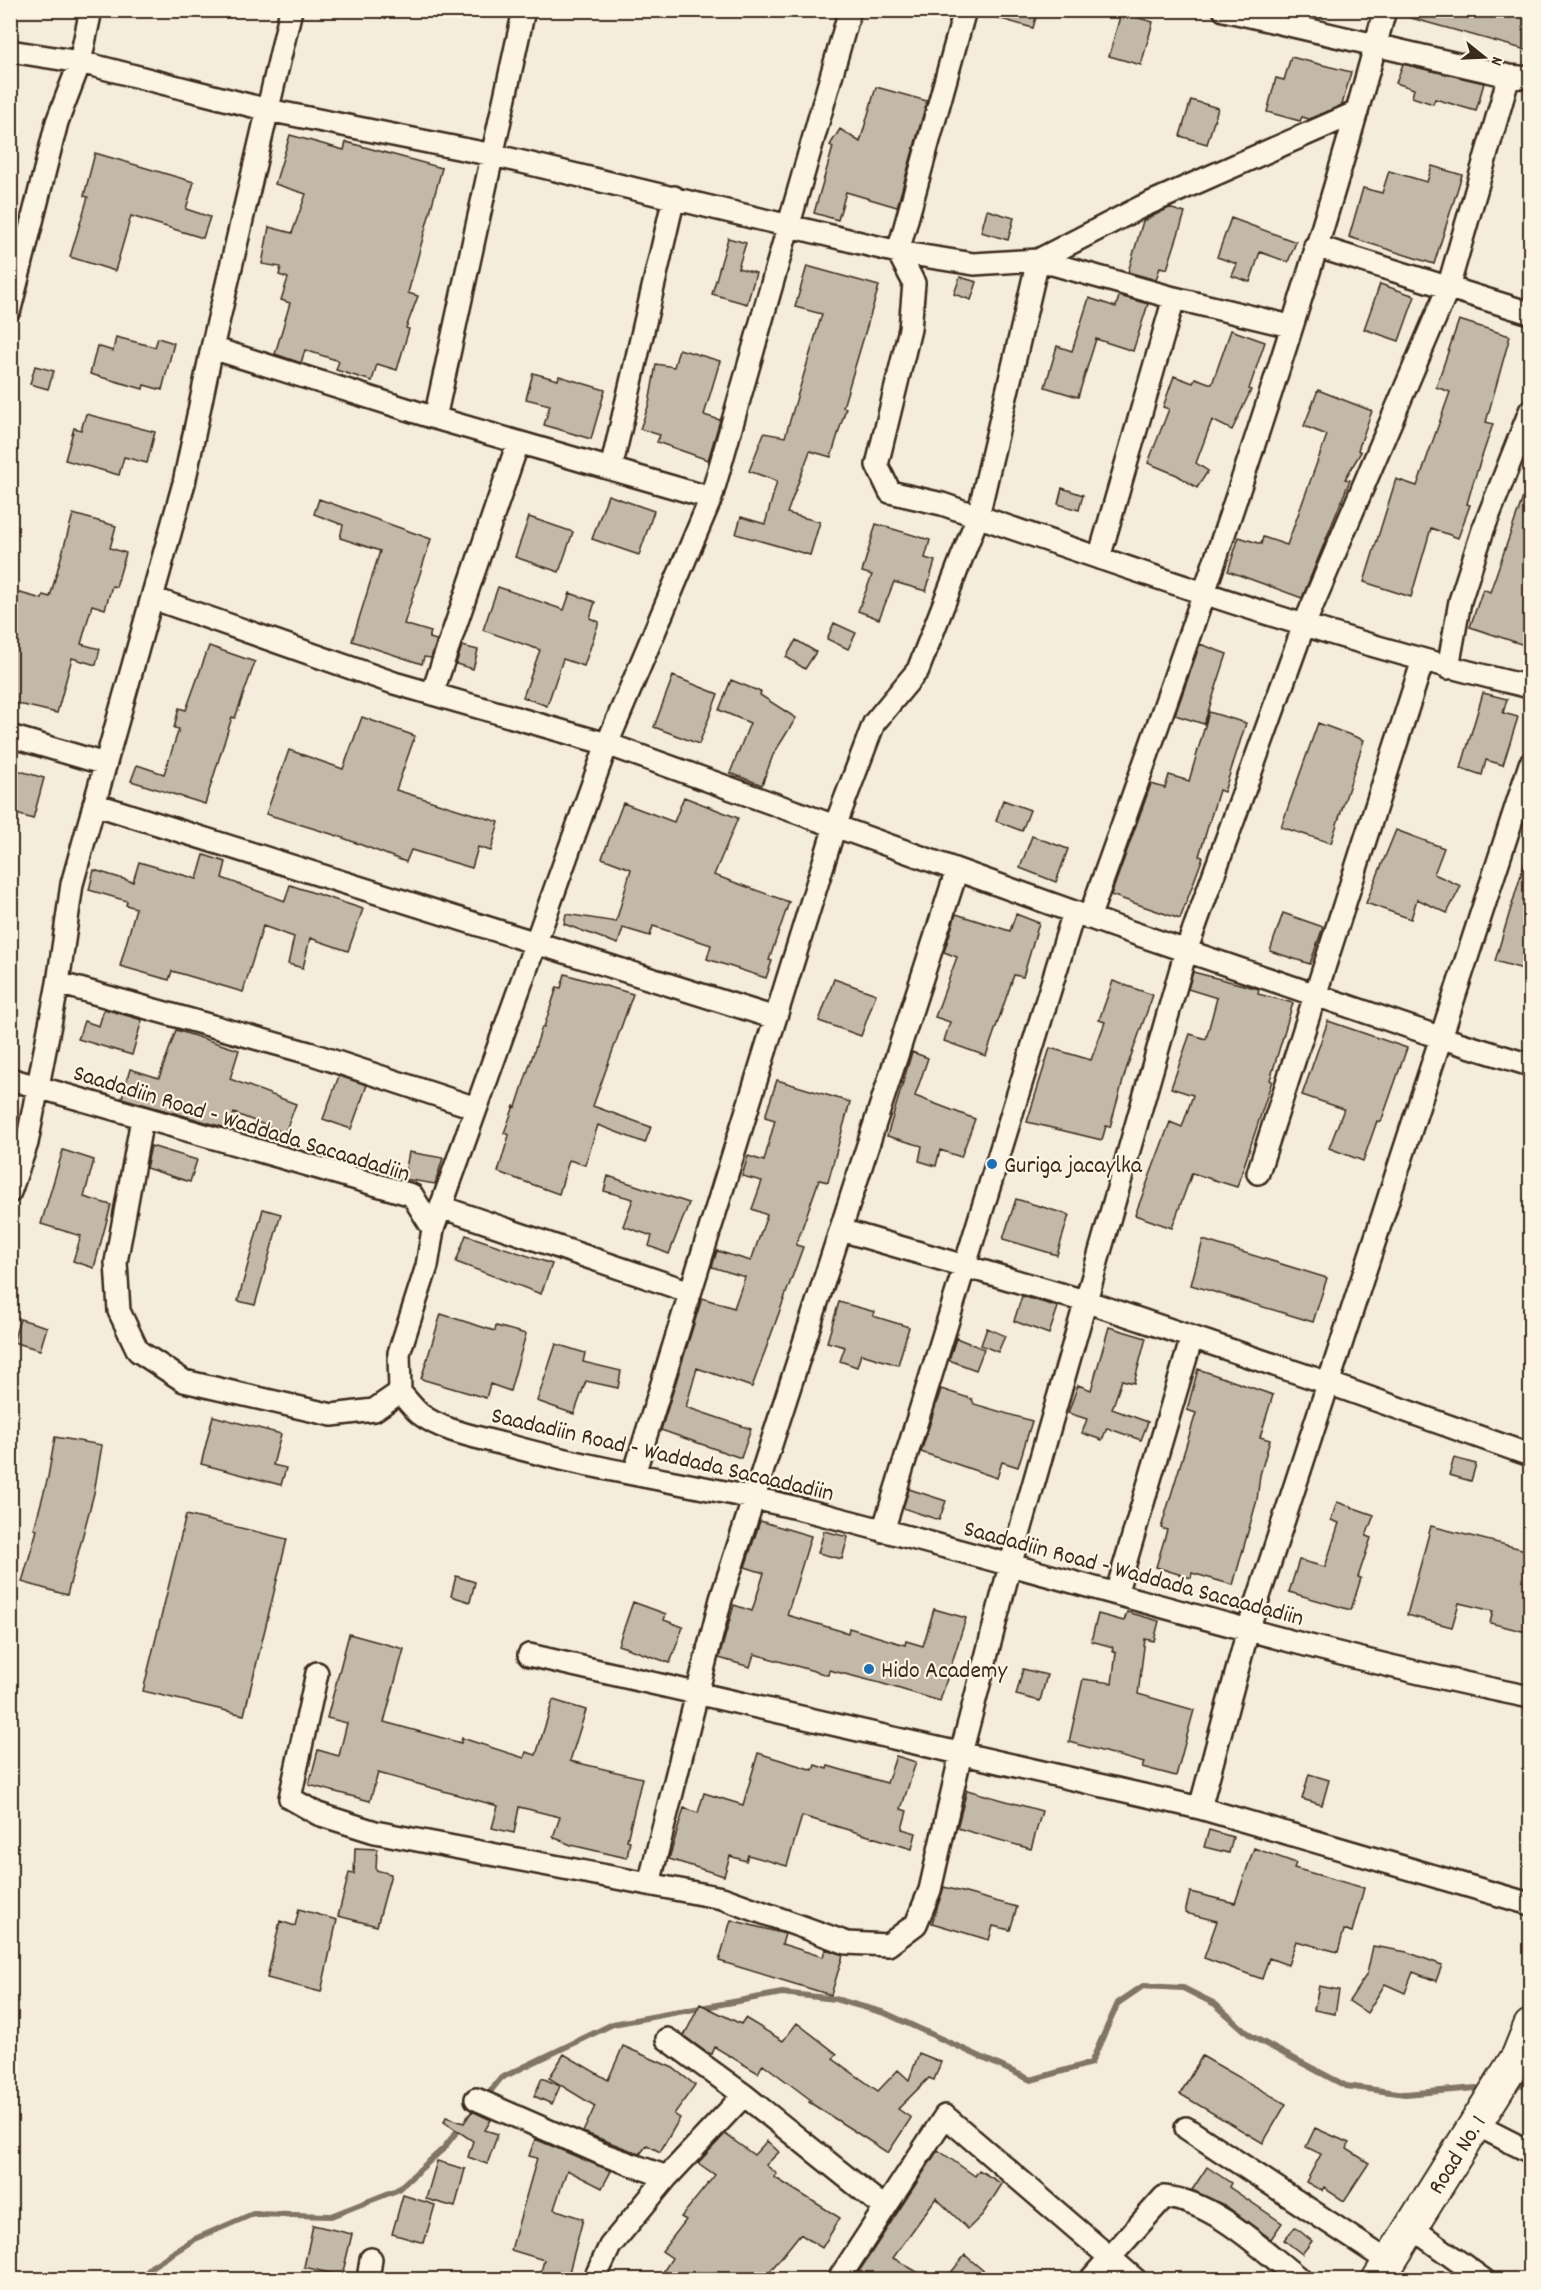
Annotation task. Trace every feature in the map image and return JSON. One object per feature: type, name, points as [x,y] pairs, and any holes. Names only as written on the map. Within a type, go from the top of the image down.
[{"type":"highway","name":"Road No. 1","points":[[1384,2271],[1518,2056],[1530,2026]]},
{"type":"street","points":[[10,309],[57,122],[80,62],[91,10]]},
{"type":"street","points":[[10,1192],[27,1143],[36,1087],[58,983],[72,884],[184,483],[212,348],[291,10]]},
{"type":"street","points":[[435,418],[524,10]]},
{"type":"street","points":[[142,1119],[116,1262],[119,1311],[138,1351],[184,1381],[332,1415],[374,1410],[400,1392],[399,1353],[427,1266],[433,1229],[607,744],[711,498],[850,10]]},
{"type":"street","points":[[965,10],[898,252],[914,283],[910,329],[877,465],[890,492],[942,504],[1205,595],[1304,626],[1448,668],[1530,687]]},
{"type":"street","points":[[1224,10],[1375,47],[1509,76],[1530,78]]},
{"type":"street","points":[[884,1531],[965,1267],[1082,915],[1205,595],[1357,112],[1385,10]]},
{"type":"street","points":[[10,51],[80,62],[268,110],[493,155],[790,224],[898,252],[974,264],[1038,260],[1174,298],[1290,326]]},
{"type":"street","points":[[317,1673],[291,1798],[318,1814],[375,1832],[722,1898],[847,1944],[888,1945],[916,1924],[930,1890],[961,1753],[1010,1566],[1088,1302],[1186,951],[1304,626],[1448,288],[1509,76]]},
{"type":"street","points":[[634,1474],[835,826],[874,723],[918,670],[978,516],[1038,260],[1141,207],[1357,112]]},
{"type":"street","points":[[611,469],[674,197]]},
{"type":"street","points":[[1315,246],[1530,313]]},
{"type":"street","points":[[1099,558],[1174,298]]},
{"type":"street","points":[[212,348],[435,418],[711,498]]},
{"type":"street","points":[[1448,668],[1460,602],[1483,530],[1530,411]]},
{"type":"street","points":[[432,694],[518,442]]},
{"type":"street","points":[[152,598],[394,683],[607,744],[1082,915],[1439,1037],[1530,1065]]},
{"type":"street","points":[[1258,1173],[1423,660]]},
{"type":"street","points":[[10,736],[105,764]]},
{"type":"street","points":[[1200,1808],[1248,1630],[1439,1037],[1530,764]]},
{"type":"street","points":[[94,804],[775,1018]]},
{"type":"street","points":[[649,1884],[698,1694],[711,1631],[957,870]]},
{"type":"street","points":[[58,983],[309,1053],[476,1108]]},
{"type":"street","name":"Saadadiin Road - Waddada Sacaadadiin","points":[[10,1079],[142,1119],[412,1195],[433,1229]]},
{"type":"street","points":[[441,1207],[690,1292]]},
{"type":"street","points":[[841,1230],[1088,1302],[1328,1383],[1530,1455]]},
{"type":"street","points":[[1116,1594],[1192,1337]]},
{"type":"street","name":"Saadadiin Road - Waddada Sacaadadiin","points":[[400,1392],[421,1415],[459,1432],[571,1463],[755,1499],[884,1531],[1430,1677],[1530,1697]]},
{"type":"street","points":[[529,1655],[1200,1808],[1530,1904]]},
{"type":"street","points":[[667,2039],[744,2095],[885,2208]]},
{"type":"street","points":[[594,2280],[610,2246],[667,2177],[744,2095]]},
{"type":"street","points":[[476,2099],[602,2154],[667,2177]]},
{"type":"street","points":[[838,2280],[945,2116],[1136,2280]]},
{"type":"street","points":[[1475,2124],[1530,2152]]},
{"type":"street","points":[[1186,2128],[1384,2271]]},
{"type":"street","points":[[1090,2280],[1164,2197],[1183,2199],[1209,2210],[1301,2280]]},
{"type":"street","points":[[1411,2227],[1484,2280]]},
{"type":"building","points":[[988,10],[1038,10],[1033,28],[987,15]]},
{"type":"building","points":[[1401,10],[1530,10],[1530,51],[1400,15]]},
{"type":"building","points":[[1121,13],[1153,22],[1141,65],[1109,56]]},
{"type":"building","points":[[1291,57],[1351,72],[1342,105],[1309,119],[1302,117],[1300,121],[1267,112],[1276,78],[1284,80]]},
{"type":"building","points":[[1403,64],[1484,83],[1476,111],[1435,99],[1433,104],[1412,97],[1414,89],[1396,83]]},
{"type":"building","points":[[876,87],[927,101],[897,207],[846,192],[838,220],[814,213],[833,147],[830,145],[840,129],[860,142]]},
{"type":"building","points":[[1191,100],[1218,108],[1207,144],[1180,136]]},
{"type":"building","points":[[290,135],[344,150],[346,142],[442,168],[408,293],[418,296],[406,328],[409,329],[397,370],[377,364],[372,381],[336,370],[339,361],[305,350],[301,363],[275,354],[290,303],[281,300],[288,278],[279,275],[281,267],[262,264],[269,227],[292,233],[306,194],[275,184]]},
{"type":"building","points":[[95,153],[194,182],[186,209],[210,217],[203,238],[131,216],[115,271],[70,257],[88,197],[84,196]]},
{"type":"building","points":[[1432,166],[1462,175],[1434,264],[1349,237],[1363,188],[1382,193],[1389,171],[1427,182]]},
{"type":"building","points":[[1169,208],[1185,213],[1167,269],[1160,267],[1156,280],[1128,272],[1143,221]]},
{"type":"building","points":[[987,210],[1014,218],[1008,240],[981,232]]},
{"type":"building","points":[[1231,218],[1296,242],[1288,262],[1260,252],[1250,282],[1232,276],[1237,264],[1217,257]]},
{"type":"building","points":[[728,238],[746,243],[738,268],[756,273],[747,304],[712,294]]},
{"type":"building","points":[[807,266],[879,286],[843,407],[846,408],[831,457],[810,451],[787,513],[820,522],[810,555],[736,534],[741,517],[765,524],[777,481],[749,471],[764,433],[785,437],[822,314],[795,307]]},
{"type":"building","points":[[960,277],[977,282],[971,300],[954,294]]},
{"type":"building","points":[[1380,284],[1415,296],[1399,341],[1364,329]]},
{"type":"building","points":[[1119,296],[1148,304],[1133,351],[1096,339],[1078,397],[1045,387],[1057,346],[1072,351],[1089,298],[1116,307]]},
{"type":"building","points":[[1459,320],[1510,336],[1486,422],[1493,424],[1473,483],[1467,504],[1470,505],[1458,538],[1431,528],[1411,597],[1364,582],[1396,479],[1417,486],[1450,392],[1436,387]]},
{"type":"building","points":[[1231,330],[1265,342],[1249,389],[1251,390],[1232,430],[1212,420],[1196,463],[1208,471],[1197,488],[1177,475],[1148,463],[1169,409],[1163,407],[1174,376],[1193,383],[1195,378],[1212,384]]},
{"type":"building","points":[[116,337],[155,347],[158,338],[174,343],[162,390],[144,385],[143,389],[90,374],[97,346],[113,351]]},
{"type":"building","points":[[679,349],[720,361],[704,415],[720,420],[708,460],[657,442],[660,435],[640,429],[649,404],[656,364],[674,367]]},
{"type":"building","points":[[35,366],[54,371],[48,389],[30,384]]},
{"type":"building","points":[[533,373],[558,380],[559,376],[605,390],[591,439],[544,425],[550,405],[526,399]]},
{"type":"building","points":[[1318,390],[1372,411],[1358,450],[1361,452],[1345,479],[1350,480],[1302,598],[1228,571],[1239,537],[1261,544],[1263,537],[1287,545],[1327,435],[1304,426]]},
{"type":"building","points":[[86,414],[155,432],[147,463],[124,457],[119,475],[65,460],[74,428],[81,430]]},
{"type":"building","points":[[1528,483],[1530,484],[1530,647],[1470,627],[1483,589],[1490,592]]},
{"type":"building","points":[[1062,488],[1083,495],[1079,510],[1058,504]]},
{"type":"building","points":[[608,495],[654,511],[639,555],[592,539]]},
{"type":"building","points":[[319,499],[431,539],[404,624],[431,632],[429,638],[437,640],[431,658],[424,657],[422,664],[352,641],[380,551],[340,538],[343,525],[314,514]]},
{"type":"building","points":[[73,514],[116,526],[110,548],[126,553],[116,587],[112,586],[105,609],[92,605],[81,644],[100,649],[96,665],[72,658],[57,713],[10,702],[10,602],[13,591],[42,599],[43,595],[50,597]]},
{"type":"building","points":[[529,517],[573,532],[559,572],[515,557]]},
{"type":"building","points":[[876,524],[930,540],[925,558],[935,561],[926,591],[894,582],[879,619],[858,611],[872,575],[862,572]]},
{"type":"building","points":[[498,587],[564,610],[570,593],[595,602],[590,618],[599,622],[584,666],[563,659],[547,706],[523,697],[540,650],[483,630]]},
{"type":"building","points":[[834,623],[856,633],[848,649],[827,639]]},
{"type":"building","points":[[796,640],[816,652],[805,669],[786,657]]},
{"type":"building","points":[[1200,644],[1227,654],[1204,724],[1175,715]]},
{"type":"building","points":[[209,646],[255,662],[235,718],[232,717],[205,804],[131,781],[137,765],[164,774],[179,729],[174,728],[179,708],[186,710]]},
{"type":"building","points":[[462,646],[478,650],[473,669],[456,664]]},
{"type":"building","points":[[673,676],[718,694],[699,744],[654,727]]},
{"type":"building","points":[[731,680],[761,692],[760,695],[796,718],[773,755],[762,785],[730,773],[750,723],[719,710]]},
{"type":"building","points":[[1483,693],[1507,699],[1503,713],[1518,717],[1503,765],[1486,760],[1482,775],[1461,768]]},
{"type":"building","points":[[1209,712],[1246,723],[1224,792],[1219,790],[1199,856],[1203,857],[1180,919],[1111,895],[1151,784],[1165,788],[1169,775],[1189,781]]},
{"type":"building","points":[[362,717],[415,736],[396,790],[499,822],[491,851],[478,847],[472,868],[411,850],[406,862],[338,836],[266,814],[289,750],[343,769]]},
{"type":"building","points":[[1318,723],[1364,740],[1331,843],[1281,827]]},
{"type":"building","points":[[10,768],[44,778],[33,819],[10,812]]},
{"type":"building","points":[[684,797],[738,818],[714,875],[789,902],[769,960],[772,961],[766,978],[707,959],[711,945],[653,926],[650,936],[623,928],[618,944],[564,924],[566,914],[616,922],[631,869],[602,858],[623,803],[674,822]]},
{"type":"building","points":[[1003,800],[1030,810],[1022,831],[996,821]]},
{"type":"building","points":[[1396,830],[1444,848],[1434,874],[1461,886],[1447,913],[1417,899],[1411,919],[1366,903]]},
{"type":"building","points":[[1032,836],[1068,849],[1056,882],[1020,868]]},
{"type":"building","points":[[204,855],[226,862],[222,878],[285,901],[290,885],[363,909],[348,951],[310,938],[303,968],[288,964],[294,937],[263,926],[243,992],[172,971],[169,980],[120,966],[136,908],[126,905],[127,901],[89,890],[94,870],[133,882],[139,862],[197,879]]},
{"type":"building","points":[[1526,858],[1530,858],[1530,971],[1495,961]]},
{"type":"building","points":[[1283,913],[1323,927],[1310,964],[1270,951]]},
{"type":"building","points":[[956,914],[1010,931],[1016,914],[1039,923],[1023,977],[1014,975],[986,1056],[944,1041],[950,1022],[935,1017],[957,957],[944,952]]},
{"type":"building","points":[[1193,972],[1259,989],[1258,994],[1293,1003],[1270,1080],[1272,1081],[1237,1187],[1192,1173],[1172,1228],[1135,1215],[1170,1122],[1182,1127],[1193,1095],[1171,1088],[1190,1034],[1206,1039],[1217,998],[1188,989]]},
{"type":"building","points":[[565,974],[633,994],[593,1106],[651,1127],[645,1143],[598,1125],[585,1165],[569,1160],[559,1194],[498,1172],[509,1135],[504,1133],[514,1106],[516,1107],[557,987],[561,988]]},
{"type":"building","points":[[834,979],[876,994],[861,1036],[819,1021]]},
{"type":"building","points":[[1113,981],[1153,995],[1126,1070],[1110,1127],[1106,1126],[1102,1140],[1027,1122],[1050,1048],[1091,1060],[1105,1022],[1099,1020]]},
{"type":"building","points":[[104,1009],[142,1020],[132,1055],[78,1039],[84,1021],[99,1026]]},
{"type":"building","points":[[1328,1021],[1407,1048],[1381,1122],[1377,1121],[1363,1161],[1329,1148],[1344,1109],[1302,1095]]},
{"type":"building","points":[[176,1030],[239,1050],[230,1079],[296,1104],[285,1133],[234,1113],[230,1129],[122,1098],[130,1069],[159,1078]]},
{"type":"building","points":[[912,1052],[928,1058],[915,1096],[975,1119],[961,1157],[940,1150],[936,1166],[919,1161],[922,1146],[887,1136]]},
{"type":"building","points":[[339,1076],[367,1085],[351,1129],[323,1119]]},
{"type":"building","points":[[777,1080],[850,1102],[828,1182],[819,1180],[796,1245],[803,1247],[752,1387],[697,1368],[686,1407],[751,1429],[741,1458],[661,1430],[702,1298],[734,1308],[745,1277],[712,1267],[717,1251],[751,1261],[767,1215],[752,1209],[762,1181],[742,1176],[748,1156],[764,1161],[775,1120],[765,1117]]},
{"type":"building","points":[[151,1146],[197,1160],[190,1182],[146,1168]]},
{"type":"building","points":[[63,1150],[94,1160],[84,1197],[111,1205],[94,1268],[73,1261],[81,1236],[41,1224]]},
{"type":"building","points":[[409,1152],[443,1158],[435,1184],[404,1179]]},
{"type":"building","points":[[608,1176],[689,1203],[669,1254],[649,1246],[652,1236],[623,1226],[633,1199],[604,1191]]},
{"type":"building","points":[[1016,1199],[1069,1215],[1057,1255],[1003,1239]]},
{"type":"building","points":[[263,1209],[281,1214],[255,1305],[238,1301]]},
{"type":"building","points":[[466,1235],[552,1264],[541,1294],[456,1262]]},
{"type":"building","points":[[1203,1240],[1327,1278],[1313,1322],[1191,1285]]},
{"type":"building","points":[[1022,1296],[1058,1307],[1049,1334],[1014,1321]]},
{"type":"building","points":[[839,1302],[875,1312],[873,1316],[909,1327],[898,1365],[861,1354],[857,1367],[840,1361],[845,1347],[827,1342]]},
{"type":"building","points":[[441,1314],[495,1331],[496,1326],[526,1334],[510,1391],[490,1384],[486,1398],[421,1379]]},
{"type":"building","points":[[20,1319],[47,1327],[40,1350],[13,1342]]},
{"type":"building","points":[[1109,1327],[1146,1338],[1134,1383],[1122,1380],[1112,1409],[1148,1422],[1141,1440],[1107,1428],[1102,1440],[1082,1433],[1087,1419],[1068,1413],[1078,1385],[1091,1390]]},
{"type":"building","points":[[987,1328],[1005,1336],[998,1352],[981,1345]]},
{"type":"building","points":[[956,1338],[984,1349],[976,1370],[949,1360]]},
{"type":"building","points":[[556,1344],[585,1353],[583,1362],[621,1371],[618,1388],[586,1381],[574,1414],[537,1401]]},
{"type":"building","points":[[1198,1369],[1273,1395],[1260,1437],[1270,1440],[1260,1475],[1257,1500],[1233,1585],[1192,1573],[1191,1578],[1156,1567],[1167,1530],[1161,1528],[1196,1413],[1187,1410]]},
{"type":"building","points":[[941,1389],[972,1399],[974,1404],[1032,1421],[1018,1467],[1002,1462],[997,1478],[921,1452]]},
{"type":"building","points":[[213,1416],[281,1434],[273,1465],[286,1468],[281,1485],[201,1464]]},
{"type":"building","points":[[55,1437],[102,1445],[94,1493],[67,1595],[22,1582],[37,1530],[34,1529],[48,1477]]},
{"type":"building","points":[[1454,1458],[1476,1464],[1471,1481],[1449,1475]]},
{"type":"building","points":[[909,1489],[946,1501],[939,1520],[903,1508]]},
{"type":"building","points":[[1337,1502],[1374,1515],[1366,1536],[1371,1538],[1358,1577],[1361,1578],[1351,1610],[1289,1592],[1299,1560],[1325,1567],[1339,1523],[1331,1520]]},
{"type":"building","points":[[186,1515],[287,1539],[244,1715],[143,1691]]},
{"type":"building","points":[[760,1521],[811,1536],[787,1615],[848,1633],[849,1628],[905,1645],[906,1641],[923,1646],[934,1609],[966,1618],[940,1701],[829,1670],[828,1675],[754,1654],[750,1667],[719,1658],[734,1605],[752,1611],[764,1573],[745,1567]]},
{"type":"building","points":[[1431,1526],[1530,1551],[1530,1633],[1490,1623],[1493,1611],[1459,1603],[1452,1627],[1407,1615]]},
{"type":"building","points":[[824,1531],[848,1537],[842,1559],[818,1553]]},
{"type":"building","points":[[456,1576],[475,1582],[470,1602],[451,1596]]},
{"type":"building","points":[[633,1602],[666,1614],[664,1620],[683,1627],[670,1663],[618,1645]]},
{"type":"building","points":[[1127,1612],[1159,1621],[1154,1641],[1145,1639],[1138,1694],[1194,1710],[1176,1776],[1142,1767],[1144,1763],[1069,1742],[1083,1679],[1112,1683],[1116,1653],[1112,1651],[1113,1647],[1091,1641],[1098,1614],[1124,1621]]},
{"type":"building","points":[[349,1634],[404,1649],[384,1722],[461,1743],[462,1738],[524,1758],[526,1752],[536,1755],[553,1700],[586,1710],[570,1761],[642,1778],[627,1840],[630,1841],[627,1858],[571,1845],[553,1837],[560,1817],[519,1807],[514,1833],[492,1828],[498,1806],[378,1773],[370,1801],[309,1785],[318,1750],[339,1756],[347,1723],[327,1718]]},
{"type":"building","points":[[1023,1669],[1047,1675],[1040,1701],[1016,1695]]},
{"type":"building","points":[[758,1753],[813,1770],[815,1765],[827,1769],[828,1766],[887,1783],[896,1756],[916,1762],[901,1809],[907,1811],[902,1829],[916,1833],[912,1849],[802,1816],[787,1866],[748,1855],[746,1861],[730,1856],[724,1876],[669,1859],[684,1808],[698,1813],[704,1793],[743,1805]]},
{"type":"building","points":[[1309,1774],[1329,1780],[1322,1805],[1302,1799]]},
{"type":"building","points":[[967,1790],[1042,1811],[1031,1849],[957,1828]]},
{"type":"building","points":[[1209,1830],[1233,1837],[1229,1853],[1204,1847]]},
{"type":"building","points":[[355,1848],[377,1849],[376,1870],[391,1874],[377,1926],[338,1916],[349,1873],[354,1874]]},
{"type":"building","points":[[1254,1848],[1296,1863],[1294,1868],[1364,1888],[1352,1932],[1344,1930],[1338,1952],[1296,1941],[1288,1965],[1269,1958],[1262,1979],[1204,1958],[1217,1921],[1185,1913],[1190,1892],[1235,1903]]},
{"type":"building","points":[[944,1887],[1017,1907],[1010,1930],[993,1926],[989,1940],[932,1923]]},
{"type":"building","points":[[299,1909],[337,1920],[321,1992],[267,1978],[280,1921],[295,1926]]},
{"type":"building","points":[[731,1920],[785,1934],[782,1944],[823,1957],[825,1949],[843,1955],[831,1995],[719,1961]]},
{"type":"building","points":[[1373,1946],[1407,1952],[1442,1965],[1436,1981],[1413,1972],[1405,1993],[1385,1984],[1367,2013],[1349,2001],[1367,1974]]},
{"type":"building","points":[[1319,1986],[1339,1990],[1335,2014],[1314,2010]]},
{"type":"building","points":[[700,2004],[741,2024],[745,2018],[783,2041],[797,2023],[837,2054],[833,2059],[878,2091],[898,2070],[909,2080],[919,2053],[941,2062],[934,2080],[929,2078],[898,2109],[911,2118],[888,2153],[809,2102],[811,2100],[763,2064],[758,2073],[715,2047],[712,2054],[706,2052],[684,2036]]},
{"type":"building","points":[[623,2046],[673,2068],[695,2085],[674,2114],[680,2118],[660,2152],[647,2145],[640,2154],[583,2132],[595,2106],[549,2078],[564,2054],[608,2080]]},
{"type":"building","points":[[1202,2056],[1286,2104],[1263,2143],[1180,2094]]},
{"type":"building","points":[[542,2078],[560,2086],[552,2104],[534,2096]]},
{"type":"building","points":[[472,2111],[491,2120],[485,2130],[498,2134],[487,2164],[468,2157],[473,2141],[444,2122],[446,2117],[464,2123]]},
{"type":"building","points":[[1315,2128],[1349,2143],[1347,2149],[1369,2163],[1344,2201],[1324,2188],[1322,2191],[1306,2182],[1321,2154],[1306,2147]]},
{"type":"building","points":[[725,2134],[754,2155],[767,2141],[779,2152],[766,2165],[777,2174],[774,2177],[840,2218],[822,2248],[800,2234],[763,2280],[658,2280],[672,2258],[662,2251],[686,2220],[681,2217],[715,2175],[698,2163]]},
{"type":"building","points":[[535,2139],[611,2171],[602,2188],[567,2170],[554,2209],[583,2219],[567,2280],[539,2280],[544,2260],[511,2250],[537,2158],[529,2156]]},
{"type":"building","points":[[938,2150],[975,2176],[979,2170],[1002,2184],[983,2214],[968,2229],[936,2198],[893,2258],[931,2280],[867,2280],[858,2273]]},
{"type":"building","points":[[437,2161],[465,2169],[455,2207],[426,2199]]},
{"type":"building","points":[[1207,2167],[1231,2183],[1229,2187],[1282,2223],[1271,2239],[1226,2206],[1192,2190]]},
{"type":"building","points":[[403,2195],[435,2205],[424,2243],[392,2234]]},
{"type":"building","points":[[313,2225],[352,2234],[342,2276],[304,2267]]},
{"type":"building","points":[[1295,2227],[1312,2241],[1302,2254],[1284,2240]]},
{"type":"building","points":[[965,2255],[994,2280],[945,2280]]},
{"type":"waterway","points":[[469,2118],[501,2078],[613,2024],[782,1993],[835,1999],[885,2013],[1031,2080],[1091,2063],[1118,2003],[1143,1986],[1183,1988],[1215,2004],[1251,2036],[1346,2086],[1405,2094],[1476,2088]]},
{"type":"waterway","points":[[1513,2085],[1530,2084]]},
{"type":"waterway","points":[[141,2280],[151,2267],[195,2239],[253,2214],[331,2216],[397,2190],[443,2149],[462,2125]]},
{"type":"place","name":"Guriga jacaylka","points":[[992,1164]]},
{"type":"place","name":"Hido Academy","points":[[869,1669]]}]
